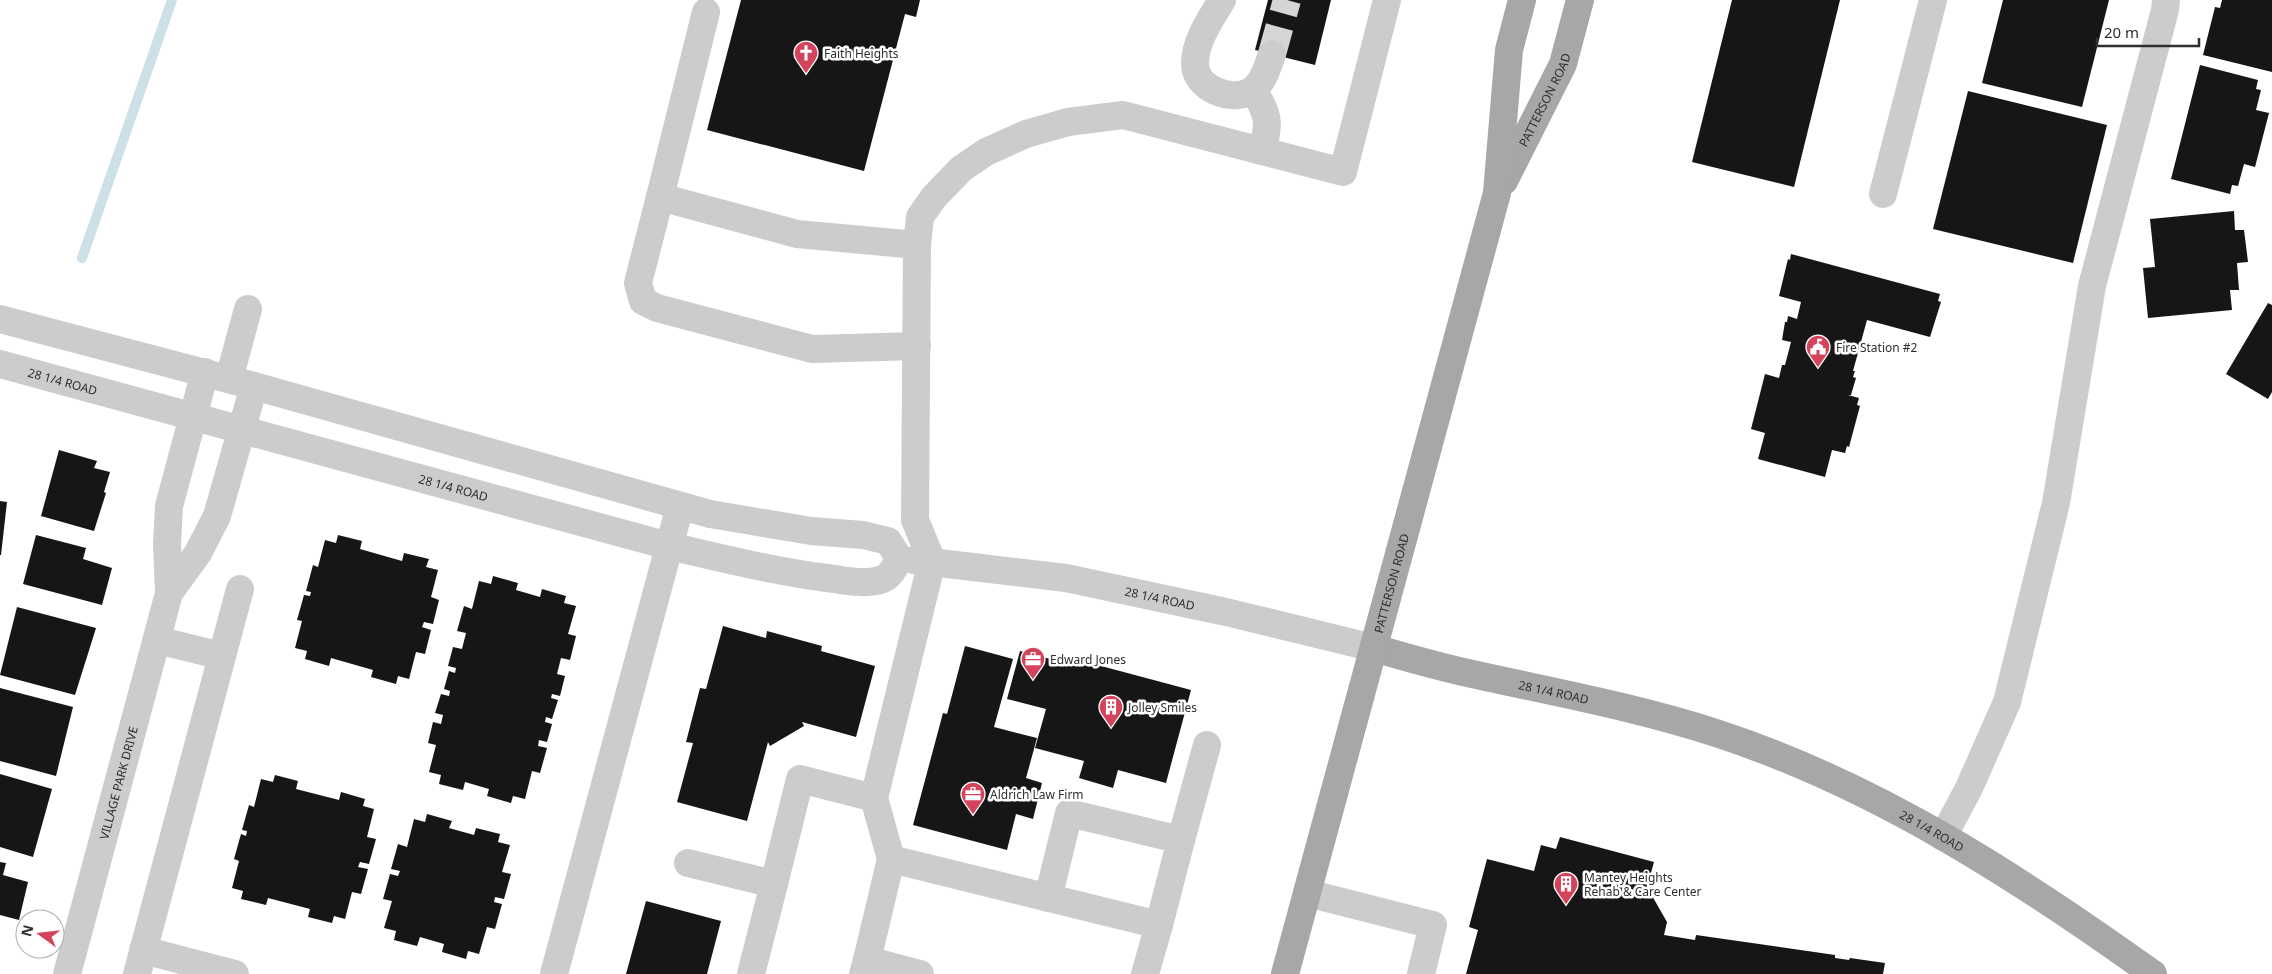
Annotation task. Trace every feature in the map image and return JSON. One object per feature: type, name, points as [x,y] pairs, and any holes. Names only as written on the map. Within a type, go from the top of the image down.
[{"type":"main road","name":"PATTERSON ROAD","points":[[1285,974],[1497,193],[1509,50],[1522,0]]},
{"type":"main road","name":"PATTERSON ROAD","points":[[1497,193],[1563,64],[1580,0]]},
{"type":"main road","name":"28 1/4 ROAD","points":[[1374,648],[1474,674],[1641,711],[1720,734],[1792,763],[1864,795],[2000,870],[2153,974]]},
{"type":"street","points":[[1222,0],[1202,34],[1195,63],[1197,76],[1211,89],[1236,95],[1253,90],[1263,76],[1272,54]]},
{"type":"street","points":[[920,974],[865,967],[891,859],[874,798],[932,561],[915,520],[917,245],[920,217],[934,197],[961,168],[986,152],[1026,134],[1068,122],[1123,115],[1343,172],[1387,0]]},
{"type":"street","points":[[1884,194],[1933,0]]},
{"type":"street","points":[[1943,837],[1970,788],[2007,702],[2056,503],[2092,286],[2165,10],[2166,0]]},
{"type":"street","points":[[706,12],[638,283],[642,301],[657,308],[812,348],[917,346]]},
{"type":"street","points":[[1253,90],[1262,104],[1268,119],[1262,151]]},
{"type":"street","points":[[660,197],[797,234],[917,245]]},
{"type":"street","points":[[229,379],[248,309]]},
{"type":"street","points":[[0,319],[229,379],[680,506],[765,525],[863,535],[888,541],[899,558]]},
{"type":"street","name":"28 1/4 ROAD","points":[[0,364],[669,546],[802,575],[861,582],[881,580],[891,575],[899,558],[1066,578],[1226,612],[1374,648]]},
{"type":"street","name":"VILLAGE PARK DRIVE","points":[[67,974],[169,593],[167,544],[169,506],[193,416],[229,379]]},
{"type":"street","name":"VILLAGE PARK DRIVE","points":[[169,593],[198,553],[217,516],[241,430],[229,379]]},
{"type":"street","points":[[554,974],[680,506]]},
{"type":"street","points":[[235,974],[140,962],[240,589]]},
{"type":"street","points":[[157,640],[222,656]]},
{"type":"street","points":[[1145,974],[1207,745]]},
{"type":"street","points":[[751,974],[800,779],[874,798]]},
{"type":"street","points":[[1048,898],[1069,813],[1181,840]]},
{"type":"street","points":[[891,859],[1159,925]]},
{"type":"street","points":[[688,863],[774,884]]},
{"type":"street","points":[[1307,893],[1433,925],[1421,974]]},
{"type":"building","name":"Faith Heights","points":[[741,0],[920,0],[916,17],[905,14],[864,171],[707,130]]},
{"type":"building","points":[[1268,0],[1331,0],[1315,65],[1255,50]]},
{"type":"building","points":[[1732,0],[1840,0],[1794,187],[1692,162]]},
{"type":"building","points":[[2003,0],[2109,0],[2082,107],[1982,83]]},
{"type":"building","points":[[2222,0],[2272,0],[2272,72],[2203,55],[2215,7],[2220,8]]},
{"type":"building","points":[[2200,65],[2258,80],[2256,89],[2261,90],[2256,110],[2269,113],[2255,167],[2244,164],[2238,186],[2232,185],[2230,194],[2171,179]]},
{"type":"building","points":[[1968,91],[2107,125],[2073,263],[1933,229]]},
{"type":"building","points":[[2234,211],[2235,230],[2244,230],[2248,262],[2237,263],[2239,290],[2230,290],[2232,310],[2148,318],[2143,268],[2155,267],[2150,219]]},
{"type":"building","name":"Fire Station #2","points":[[1791,254],[1940,294],[1938,301],[1941,302],[1930,337],[1867,320],[1853,371],[1855,371],[1853,377],[1856,378],[1851,395],[1848,395],[1859,398],[1857,405],[1860,406],[1849,447],[1847,446],[1845,453],[1832,450],[1825,477],[1758,459],[1765,433],[1751,429],[1765,374],[1779,378],[1782,365],[1785,365],[1791,342],[1782,340],[1785,322],[1787,322],[1788,316],[1797,319],[1801,302],[1779,296],[1788,259],[1790,260]]},
{"type":"building","points":[[2268,303],[2272,305],[2272,392],[2268,399],[2226,374]]},
{"type":"building","points":[[59,450],[97,461],[94,468],[110,472],[104,492],[106,493],[94,531],[41,516]]},
{"type":"building","points":[[0,501],[7,502],[1,555],[0,555]]},
{"type":"building","points":[[36,535],[86,548],[83,559],[112,568],[102,605],[23,584]]},
{"type":"building","points":[[338,535],[362,541],[360,549],[402,561],[404,553],[429,559],[426,567],[438,570],[431,597],[439,600],[433,624],[424,622],[422,627],[431,630],[425,654],[416,652],[409,679],[398,676],[396,684],[371,677],[373,670],[331,658],[329,666],[305,659],[307,651],[295,648],[302,621],[297,620],[304,595],[310,596],[311,592],[306,591],[313,565],[318,567],[325,540],[336,543]]},
{"type":"building","points":[[493,576],[518,583],[516,590],[540,597],[542,589],[566,596],[564,603],[576,606],[568,634],[576,636],[570,660],[561,658],[557,674],[565,676],[560,696],[552,694],[551,698],[558,700],[552,719],[546,717],[545,722],[552,724],[547,742],[539,740],[538,746],[547,748],[540,773],[532,771],[525,799],[513,796],[511,803],[487,796],[489,789],[465,782],[463,790],[439,784],[441,775],[429,772],[436,745],[428,743],[433,722],[441,724],[443,715],[435,713],[441,694],[449,696],[450,691],[444,689],[449,671],[455,673],[456,668],[448,666],[453,647],[462,649],[466,633],[457,631],[464,606],[472,609],[479,581],[491,584]]},
{"type":"building","points":[[17,607],[96,628],[75,695],[0,675]]},
{"type":"building","points":[[723,626],[766,638],[767,631],[822,646],[821,651],[875,666],[856,737],[802,722],[804,726],[770,746],[768,742],[747,821],[677,802],[693,743],[686,742],[700,688],[706,689]]},
{"type":"building","points":[[965,646],[1013,659],[994,727],[1037,738],[1026,778],[1042,783],[1033,819],[1016,814],[1007,850],[913,825],[943,713],[947,714]]},
{"type":"building","name":"Jolley Smiles","points":[[1020,651],[1058,661],[1060,655],[1191,690],[1166,783],[1118,770],[1113,788],[1079,778],[1084,761],[1035,748],[1046,709],[1007,699]]},
{"type":"building","points":[[0,688],[73,707],[56,776],[0,761]]},
{"type":"building","points":[[0,774],[52,789],[33,857],[0,847]]},
{"type":"building","points":[[275,775],[298,781],[296,789],[339,800],[341,792],[365,799],[363,806],[374,809],[367,837],[376,839],[369,864],[360,862],[358,867],[368,869],[361,894],[352,892],[345,919],[334,916],[332,923],[308,917],[310,909],[268,898],[266,905],[241,899],[243,891],[232,888],[239,861],[234,859],[241,834],[246,836],[247,831],[242,830],[249,805],[254,807],[261,779],[273,782]]},
{"type":"building","points":[[427,814],[452,821],[449,828],[474,835],[476,828],[500,834],[498,842],[510,845],[502,872],[511,874],[504,899],[495,897],[494,902],[502,904],[495,929],[487,927],[479,954],[468,951],[466,959],[442,952],[444,944],[420,937],[417,946],[394,940],[396,931],[384,928],[392,901],[383,899],[390,874],[398,876],[400,871],[391,869],[398,844],[407,847],[414,819],[425,822]]},
{"type":"building","name":"Mantey Heights Rehab & Care Center","points":[[1560,837],[1654,862],[1647,887],[1667,922],[1664,935],[1695,940],[1696,935],[1835,955],[1835,958],[1885,963],[1883,974],[1466,974],[1478,930],[1469,927],[1487,859],[1534,871],[1541,845],[1556,849]]},
{"type":"building","points":[[0,862],[6,863],[3,875],[28,882],[22,909],[15,909],[15,919],[0,915]]},
{"type":"building","points":[[646,901],[721,921],[707,974],[626,974]]},
{"type":"waterway","points":[[82,258],[172,0]]},
{"type":"tunnel","points":[[1272,54],[1287,0]]},
{"type":"place","name":"Faith Heights","points":[[806,74]]},
{"type":"place","name":"Fire Station #2","points":[[1818,368]]},
{"type":"place","name":"Edward Jones","points":[[1033,680]]},
{"type":"place","name":"Jolley Smiles","points":[[1111,728]]},
{"type":"place","name":"Aldrich Law Firm","points":[[973,815]]},
{"type":"place","name":"Mantey Heights Rehab & Care Center","points":[[1566,905]]}]
